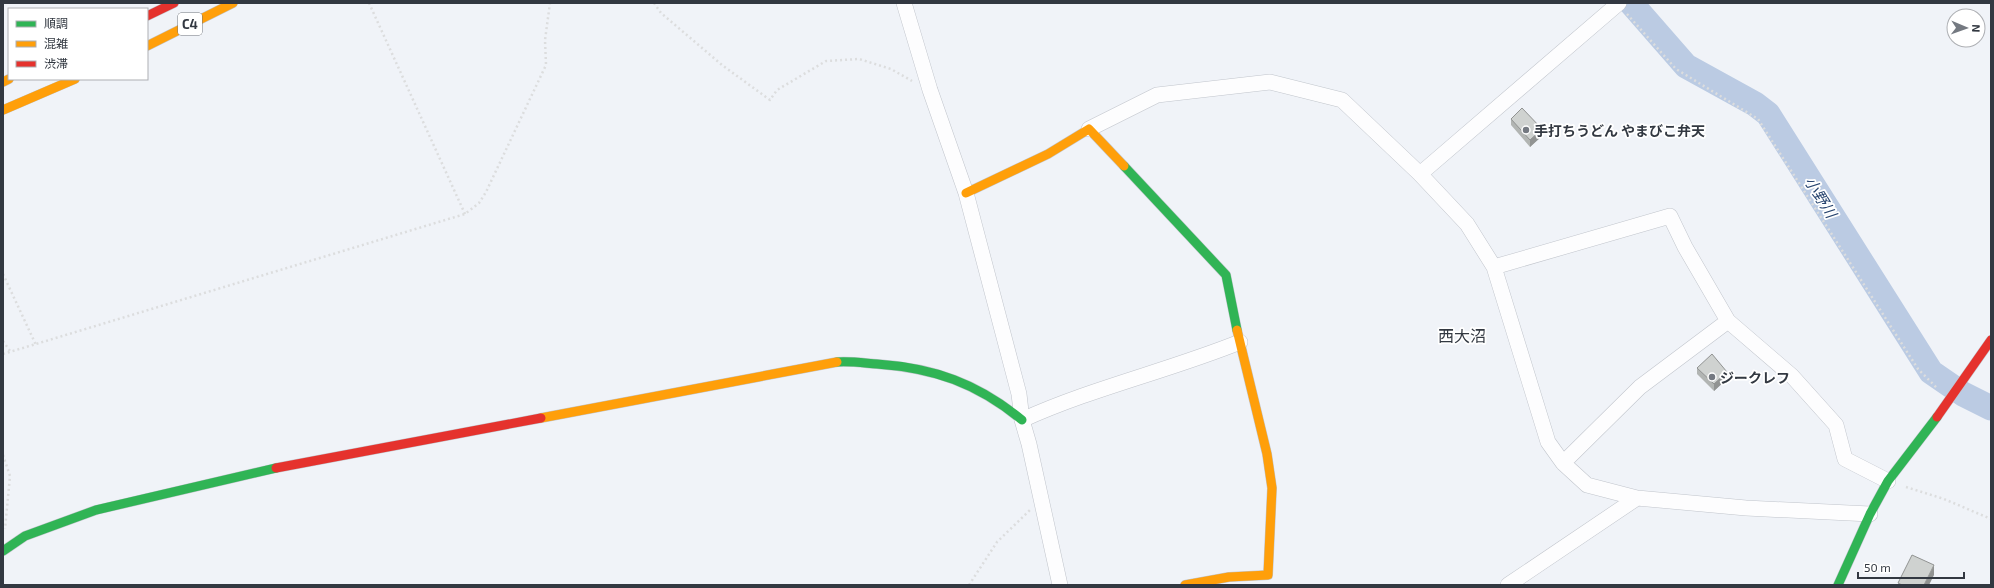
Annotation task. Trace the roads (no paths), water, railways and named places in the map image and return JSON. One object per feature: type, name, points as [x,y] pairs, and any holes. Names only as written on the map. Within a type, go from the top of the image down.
[{"type":"main road","name":"C4","points":[[148,16],[174,3]]},
{"type":"main road","name":"C4","points":[[148,46],[233,3]]},
{"type":"main road","points":[[3,110],[73,80]]},
{"type":"main road","points":[[966,193],[1048,154],[1089,129],[1226,275],[1240,342],[1267,454],[1272,488],[1268,575],[1228,577],[1187,585]]},
{"type":"main road","points":[[1838,585],[1870,514],[1888,481],[1962,383],[1991,340]]},
{"type":"main road","points":[[6,548],[24,536],[96,510],[270,469],[839,362],[884,362],[925,369],[982,389],[1002,402],[1022,420]]},
{"type":"street","points":[[904,3],[930,90],[966,193],[1019,394],[1022,420],[1029,444],[1060,585]]},
{"type":"street","points":[[1420,174],[1618,3]]},
{"type":"street","points":[[1089,129],[1157,95],[1270,82],[1342,100],[1420,174],[1467,224],[1494,267],[1548,442],[1563,463],[1587,485],[1637,498],[1746,508],[1870,514]]},
{"type":"street","points":[[1494,267],[1670,216],[1685,247],[1728,321],[1792,376],[1836,425],[1846,459],[1888,481]]},
{"type":"street","points":[[1563,463],[1640,387],[1728,321]]},
{"type":"street","points":[[1022,420],[1045,409],[1240,342]]},
{"type":"street","points":[[1508,585],[1637,498]]},
{"type":"waterway","name":"小野川","points":[[1631,3],[1686,66],[1755,104],[1768,114],[1931,372],[1963,394],[1991,408]]},
{"type":"place","name":"手打ちうどん やまびこ弁天","points":[[1526,130]]},
{"type":"place","name":"ジークレフ","points":[[1712,377]]},
{"type":"district","name":"西大沼","points":[[1462,335]]}]
